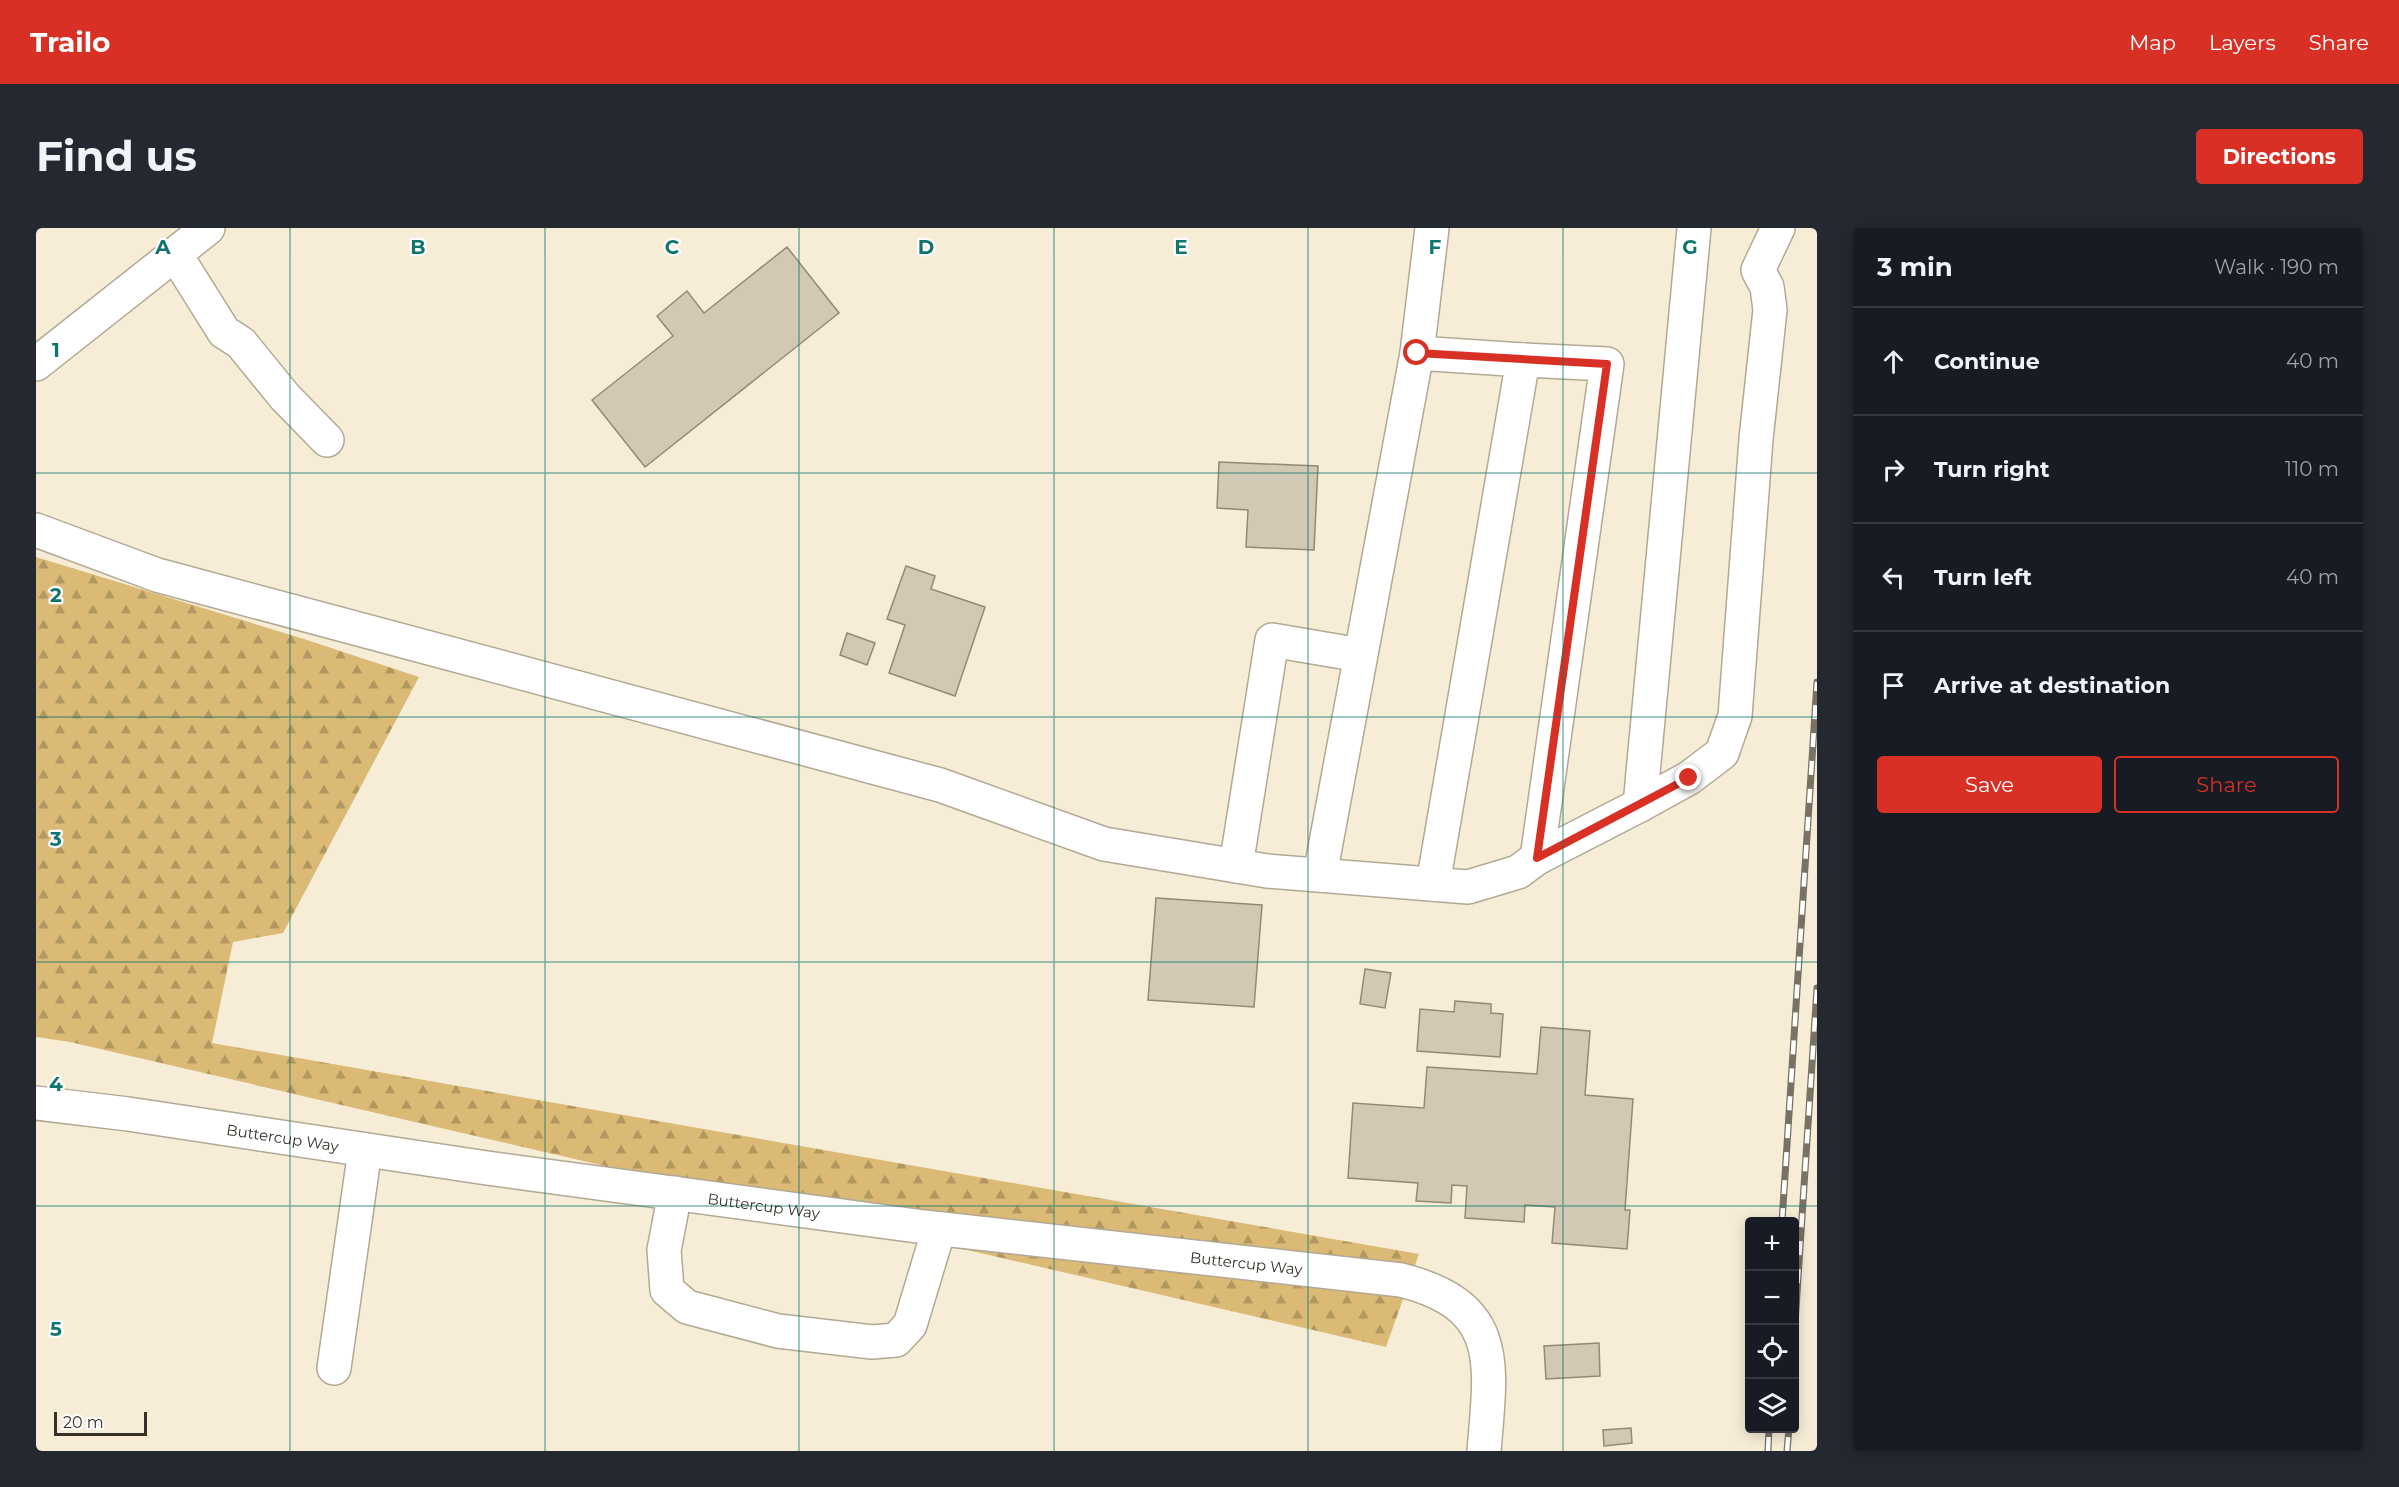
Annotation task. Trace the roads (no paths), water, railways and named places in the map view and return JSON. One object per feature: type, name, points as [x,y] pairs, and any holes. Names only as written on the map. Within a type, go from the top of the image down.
[{"type":"street","points":[[36,364],[208,228]]},
{"type":"street","points":[[1320,875],[1417,353],[1432,228]]},
{"type":"street","points":[[1640,805],[1694,228]]},
{"type":"street","points":[[36,530],[157,575],[940,785],[1104,844],[1236,866],[1468,887],[1518,872],[1537,858],[1689,778],[1722,753],[1735,716],[1756,439],[1770,310],[1767,287],[1758,270],[1778,228]]},
{"type":"street","points":[[175,254],[224,332],[241,343],[285,397],[327,440]]},
{"type":"street","points":[[1417,353],[1607,364],[1537,858]]},
{"type":"street","points":[[1433,884],[1523,360]]},
{"type":"street","points":[[1236,866],[1272,640],[1360,655]]},
{"type":"street","name":"Buttercup Way","points":[[36,1102],[939,1229],[1401,1280],[1420,1285],[1455,1302],[1468,1312],[1478,1326],[1489,1356],[1490,1385],[1484,1451]]},
{"type":"street","points":[[334,1368],[365,1150]]},
{"type":"street","points":[[675,1193],[664,1250],[667,1290],[687,1307],[778,1331],[872,1342],[896,1340],[910,1325],[939,1229]]},
{"type":"railway","points":[[1782,1217],[1817,682]]},
{"type":"railway","points":[[1795,1325],[1817,988]]},
{"type":"railway","points":[[1768,1451],[1769,1433]]},
{"type":"railway","points":[[1787,1451],[1789,1433]]}]
